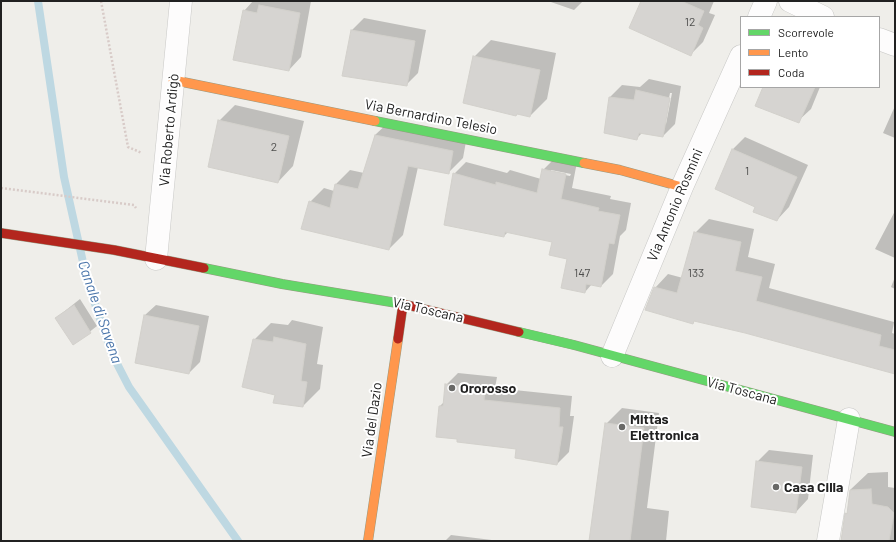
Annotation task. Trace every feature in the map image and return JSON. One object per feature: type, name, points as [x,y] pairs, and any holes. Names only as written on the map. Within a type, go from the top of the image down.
[{"type":"main road","name":"Via Bernardino Telesio","points":[[174,80],[620,170],[682,187]]},
{"type":"main road","name":"Via Toscana","points":[[1,233],[114,250],[282,284],[403,304],[612,356],[895,432]]},
{"type":"main road","name":"Via del Dazio","points":[[368,541],[403,304]]},
{"type":"street","name":"Via Roberto Ardigò","points":[[156,259],[181,1]]},
{"type":"street","points":[[759,16],[766,1]]},
{"type":"street","points":[[790,1],[821,16]]},
{"type":"street","points":[[880,39],[895,45]]},
{"type":"street","name":"Via Antonio Rosmini","points":[[612,356],[682,187],[740,58]]},
{"type":"street","points":[[828,541],[849,419]]},
{"type":"path","points":[[101,1],[128,147],[165,163]]},
{"type":"path","points":[[1,188],[134,205]]},
{"type":"building","points":[[641,1],[681,1],[704,11],[698,25],[703,28],[691,56],[629,28]]},
{"type":"building","points":[[259,5],[300,13],[289,71],[233,60],[243,10],[257,13]]},
{"type":"building","points":[[351,30],[415,41],[407,86],[342,76]]},
{"type":"building","points":[[473,56],[540,70],[530,117],[517,114],[516,116],[463,103]]},
{"type":"building","points":[[763,88],[815,88],[799,123],[755,106]]},
{"type":"building","points":[[636,90],[670,98],[663,137],[639,133],[637,140],[604,133],[609,97],[634,100]]},
{"type":"building","points":[[218,120],[289,136],[278,183],[208,167]]},
{"type":"building","points":[[375,135],[453,151],[449,174],[408,166],[389,250],[301,229],[309,201],[330,208],[335,184],[358,189]]},
{"type":"building","points":[[732,149],[797,177],[777,221],[753,212],[755,207],[715,189]]},
{"type":"building","points":[[542,169],[566,174],[561,199],[599,208],[598,211],[620,215],[614,244],[609,243],[601,287],[586,284],[585,293],[561,288],[567,259],[549,255],[552,242],[505,232],[504,237],[444,225],[453,173],[496,185],[496,182],[537,193]]},
{"type":"building","points":[[694,232],[741,242],[735,271],[762,277],[756,301],[881,335],[879,346],[895,350],[895,374],[745,333],[694,321],[693,324],[645,310],[654,287],[677,293]]},
{"type":"building","points":[[74,305],[91,333],[73,345],[55,318]]},
{"type":"building","points":[[144,315],[199,326],[189,374],[135,363]]},
{"type":"building","points":[[274,337],[306,344],[301,381],[307,382],[303,407],[273,403],[275,395],[242,387],[253,339],[273,342]]},
{"type":"building","points":[[445,384],[485,389],[484,400],[560,408],[559,427],[563,427],[557,465],[515,458],[516,449],[457,442],[457,439],[436,437],[439,406],[443,406]]},
{"type":"building","points":[[605,423],[644,428],[630,541],[589,541]]},
{"type":"building","name":"Casa Cilla","points":[[756,461],[802,467],[796,513],[751,507]]},
{"type":"building","points":[[871,489],[872,504],[888,507],[894,513],[889,541],[841,541],[845,513],[847,514],[850,490]]},
{"type":"waterway","name":"Canale di Savena","points":[[38,1],[64,177],[87,280],[112,354],[129,387],[238,541]]},
{"type":"traffic: fast","points":[[375,121],[584,163]]},
{"type":"traffic: fast","points":[[204,268],[282,284],[403,304]]},
{"type":"traffic: fast","points":[[519,332],[574,345],[895,432]]},
{"type":"traffic: slow","points":[[173,80],[375,121]]},
{"type":"traffic: slow","points":[[584,163],[620,170],[682,187]]},
{"type":"traffic: slow","points":[[368,541],[398,339]]},
{"type":"traffic: jam","points":[[1,233],[114,250],[204,268]]},
{"type":"traffic: jam","points":[[398,339],[403,304],[519,332]]},
{"type":"place","name":"Ororosso","points":[[452,388]]},
{"type":"place","name":"Mittas Elettronica","points":[[622,427]]},
{"type":"place","name":"Casa Cilla","points":[[776,487]]}]
